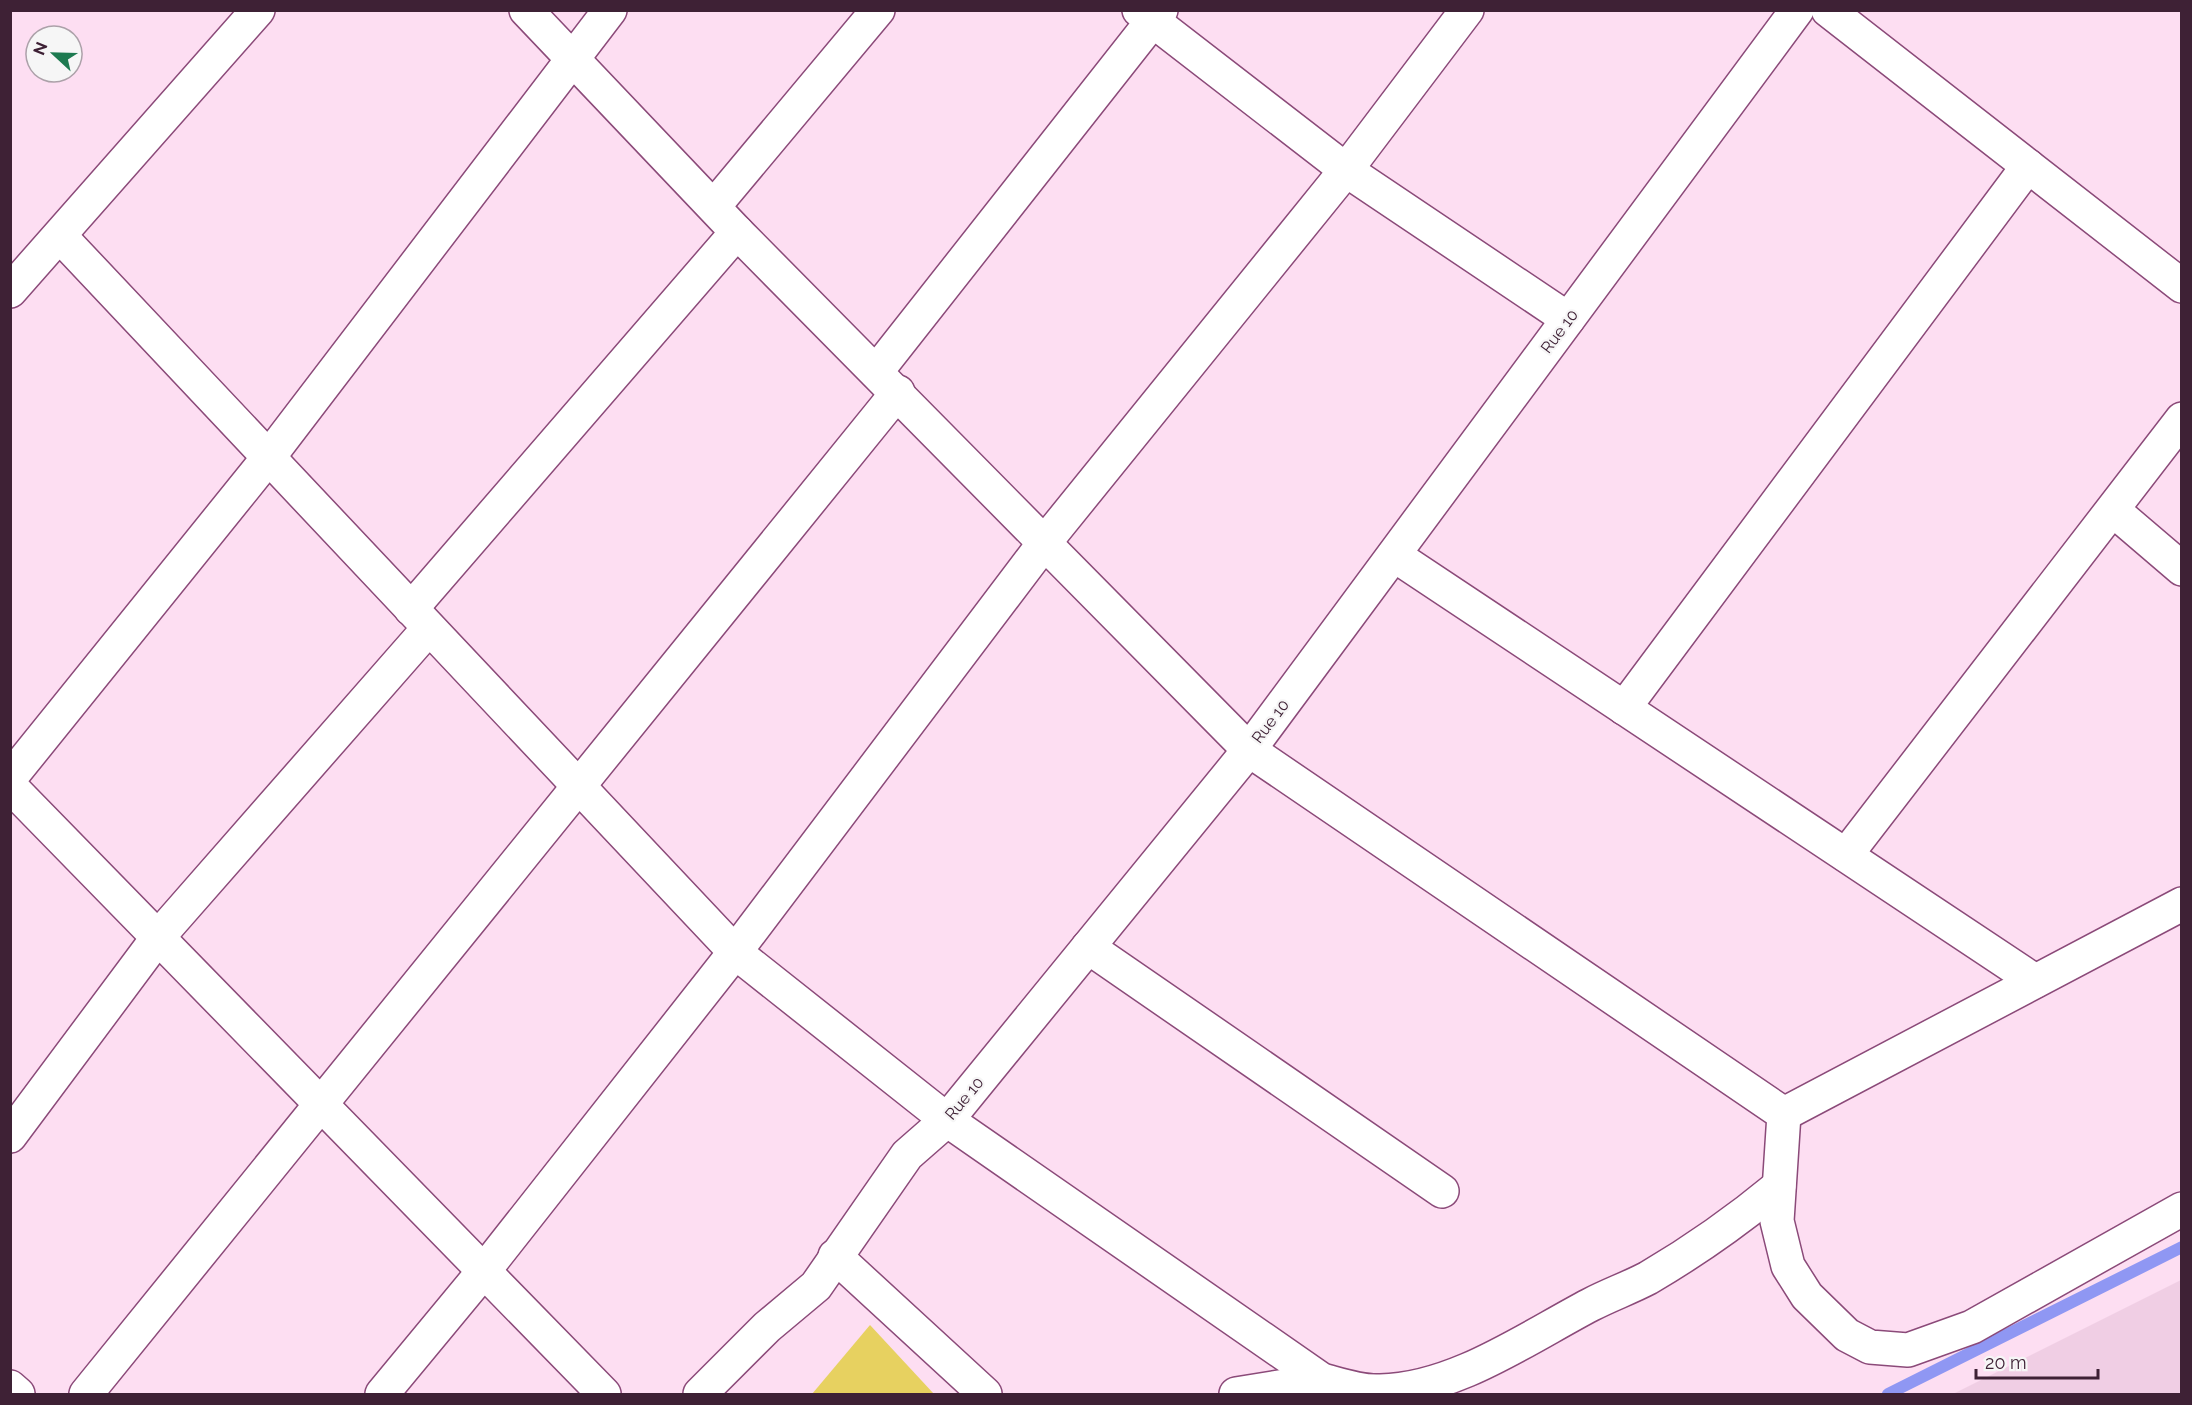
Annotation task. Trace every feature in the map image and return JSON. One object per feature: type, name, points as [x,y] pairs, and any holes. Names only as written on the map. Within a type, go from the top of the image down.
[{"type":"street","points":[[10,291],[258,10]]},
{"type":"street","points":[[526,10],[715,205],[737,232],[1249,750],[1784,1114]]},
{"type":"street","points":[[10,778],[268,458],[610,10]]},
{"type":"street","points":[[715,205],[878,10]]},
{"type":"street","points":[[382,1395],[483,1272],[735,952],[1045,542],[1346,170],[1467,10]]},
{"type":"street","name":"Rue 10","points":[[700,1395],[767,1327],[816,1286],[907,1155],[946,1120],[1249,750],[1797,10]]},
{"type":"street","points":[[1828,10],[2181,286]]},
{"type":"street","points":[[86,1395],[578,786],[887,382],[1151,14],[1346,170],[1568,319]]},
{"type":"street","points":[[1624,708],[2028,166]]},
{"type":"street","points":[[10,1136],[159,936],[737,232]]},
{"type":"street","points":[[60,236],[735,952],[946,1120],[1322,1380],[1352,1388],[1381,1392],[1433,1382],[1512,1349],[1590,1304],[1647,1278],[1736,1221],[1779,1186]]},
{"type":"street","points":[[1846,855],[2113,510],[2181,418]]},
{"type":"street","points":[[2113,510],[2181,569]]},
{"type":"street","points":[[1394,555],[2035,981]]},
{"type":"street","points":[[10,786],[159,936],[320,1105],[604,1395]]},
{"type":"street","points":[[1784,1114],[2181,904]]},
{"type":"street","points":[[1088,947],[1442,1191]]},
{"type":"street","points":[[1784,1114],[1777,1221],[1788,1266],[1807,1296],[1847,1335],[1870,1347],[1908,1350],[1972,1327],[2181,1209]]},
{"type":"street","points":[[835,1256],[985,1395]]},
{"type":"street","points":[[1236,1395],[1322,1380]]},
{"type":"street","points":[[10,1387],[18,1395]]},
{"type":"shaded area","points":[[2181,1280],[2181,1394],[1953,1394]]},
{"type":"shaded area","points":[[870,1325],[934,1394],[812,1394]]},
{"type":"waterway","points":[[1888,1394],[2182,1247]]}]
